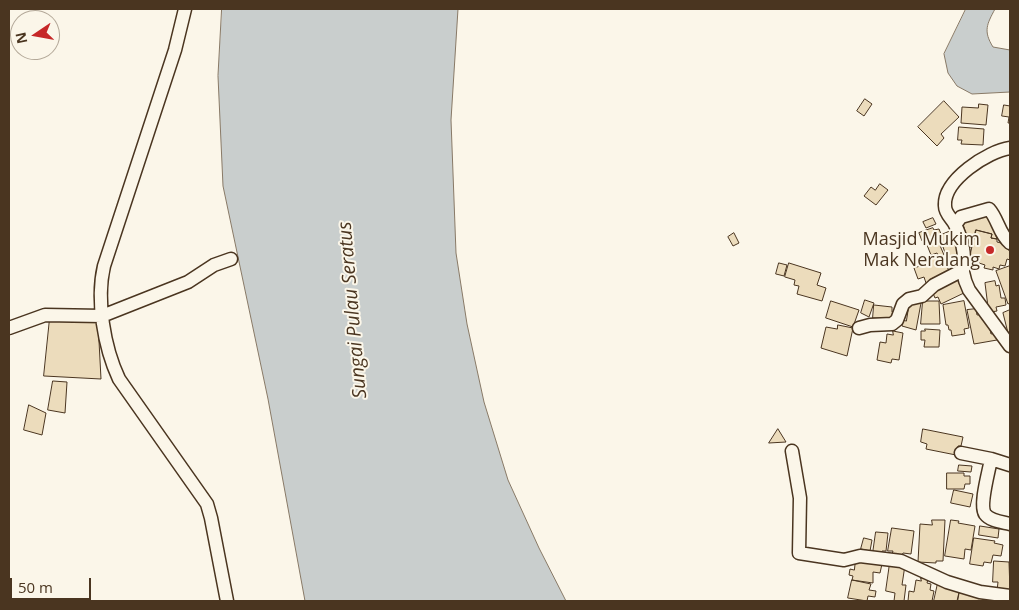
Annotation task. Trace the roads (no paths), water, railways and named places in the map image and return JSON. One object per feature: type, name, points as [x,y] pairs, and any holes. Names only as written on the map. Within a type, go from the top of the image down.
[{"type":"street","points":[[185,9],[175,50],[104,266],[100,289],[102,316],[113,366],[118,379],[209,508],[227,601]]},
{"type":"street","points":[[1010,148],[1002,149],[986,156],[962,175],[949,189],[945,204],[945,209],[955,225],[964,249],[965,262],[963,270],[968,290],[1010,346]]},
{"type":"street","points":[[955,225],[961,218],[989,209],[1004,238],[1010,243]]},
{"type":"street","points":[[9,328],[45,315],[102,316],[188,282],[214,265],[231,259]]},
{"type":"street","points":[[859,328],[870,325],[892,324],[897,320],[903,304],[909,299],[922,296],[934,285],[963,270]]},
{"type":"street","points":[[792,451],[800,498],[799,553],[844,560],[860,556],[901,561],[947,582],[980,592],[1010,596]]},
{"type":"street","points":[[961,453],[1010,465]]},
{"type":"street","points":[[991,459],[982,506],[985,514],[992,519],[1010,524]]},
{"type":"water","name":"Sungai Pulau Seratus","points":[[222,9],[458,9],[451,120],[456,253],[467,324],[484,402],[508,480],[566,601],[305,601],[268,399],[223,186],[218,76]]},
{"type":"water","points":[[966,9],[995,9],[988,23],[987,32],[993,47],[1010,50],[1010,92],[972,94],[957,86],[948,73],[944,54]]},
{"type":"place","name":"Masjid Mukim Mak Neralang","points":[[990,250]]}]
